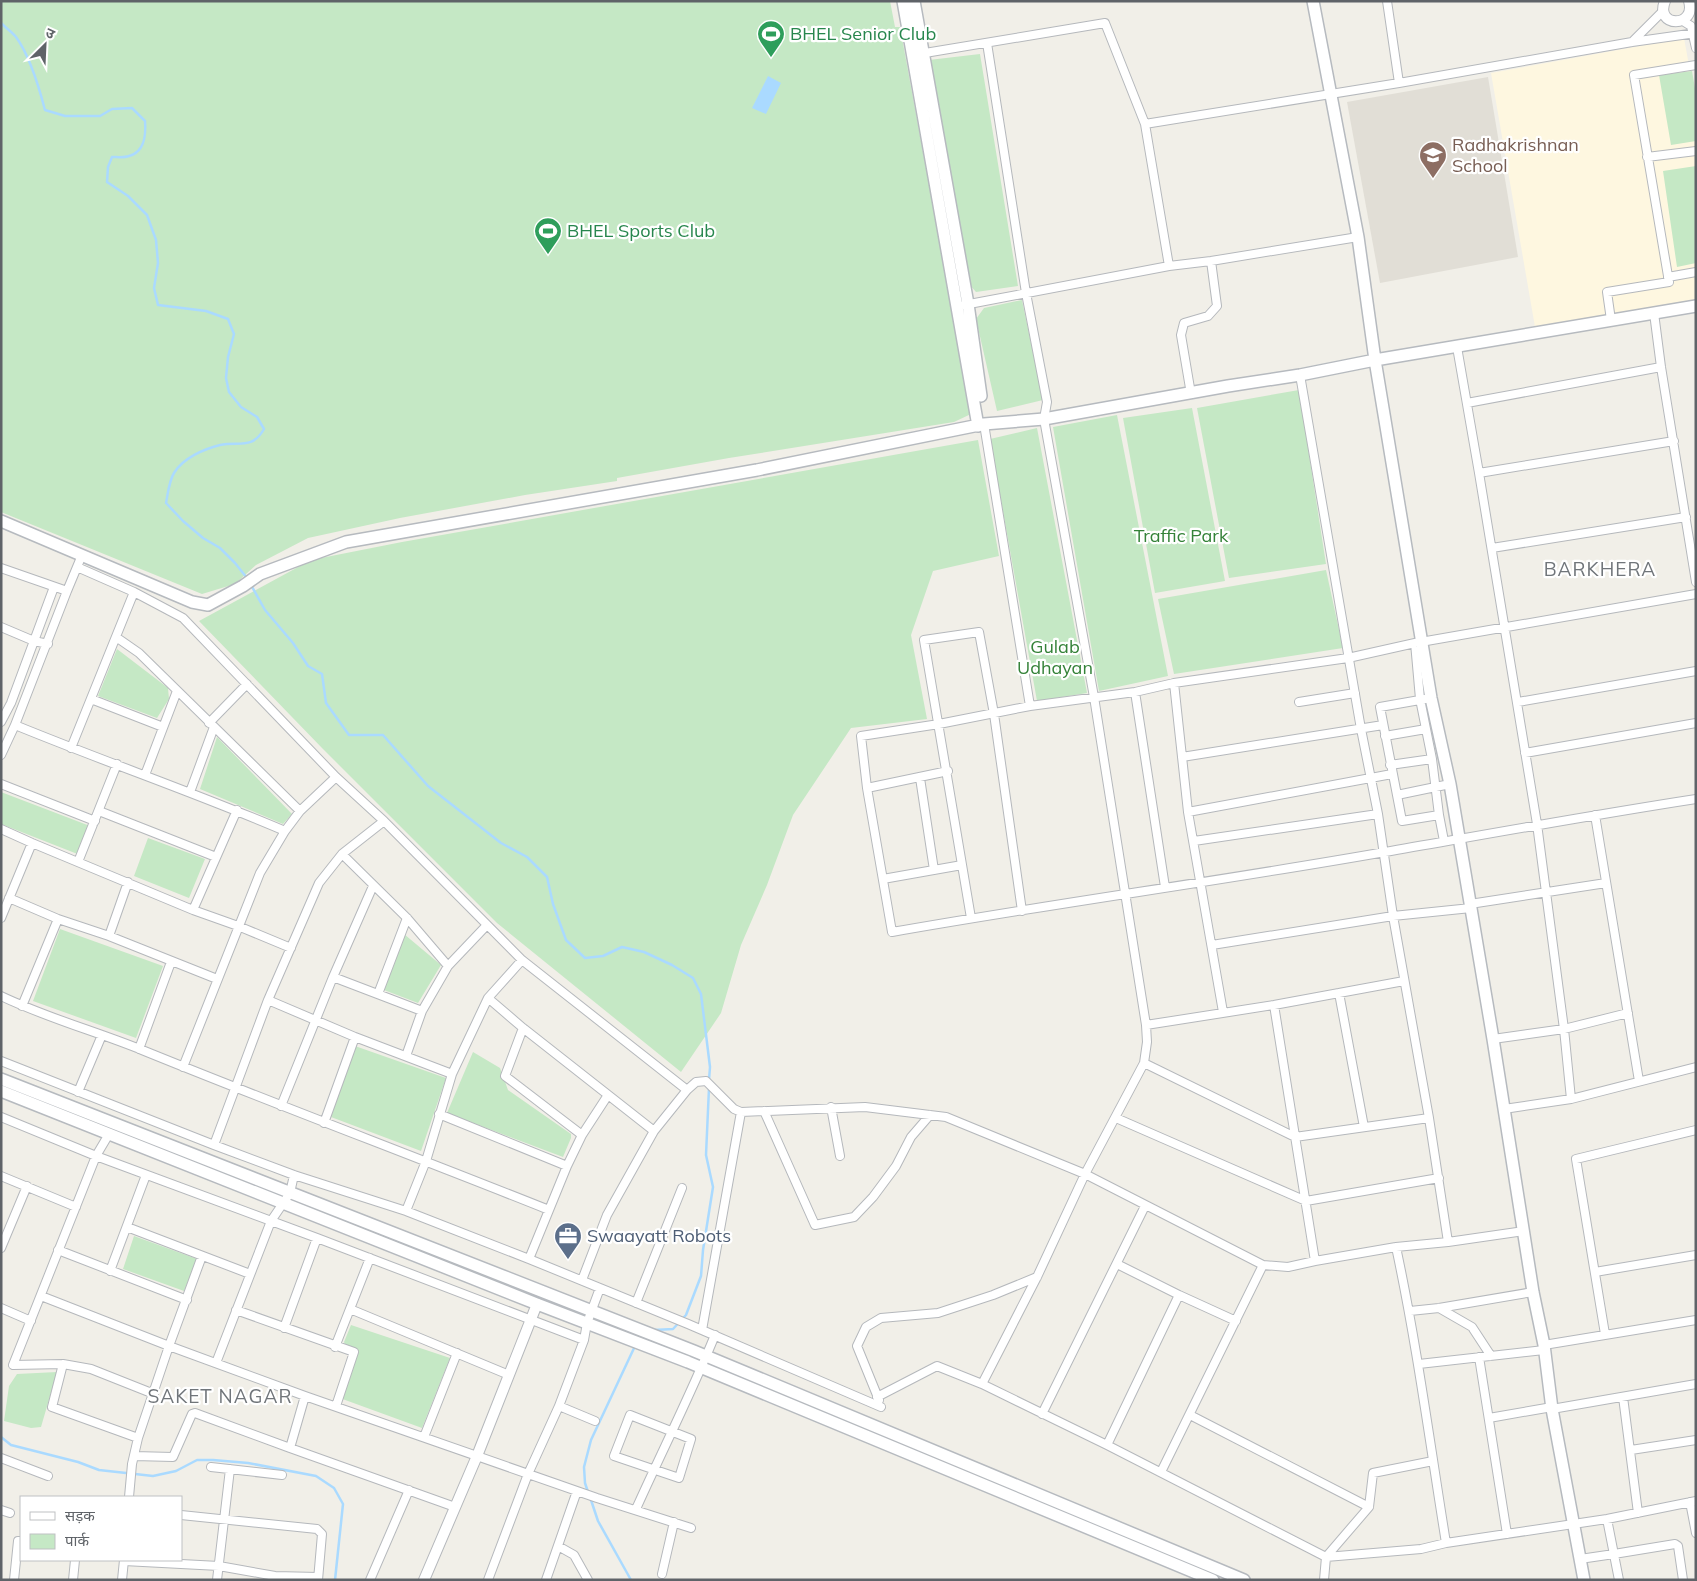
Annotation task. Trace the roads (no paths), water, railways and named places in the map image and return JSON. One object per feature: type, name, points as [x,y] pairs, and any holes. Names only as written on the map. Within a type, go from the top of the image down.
[{"type":"main road","points":[[903,1],[918,54]]},
{"type":"main road","points":[[914,1],[918,54],[981,425]]},
{"type":"main road","points":[[1313,1],[1358,238],[1426,698],[1450,784],[1533,1292],[1544,1348],[1552,1408],[1584,1580]]},
{"type":"main road","points":[[1,521],[200,605],[208,605],[243,586],[260,574],[346,542],[748,472],[981,425],[1044,419],[1300,375],[1375,360],[1696,306]]},
{"type":"main road","points":[[1,1079],[282,1203],[1126,1537],[1244,1580]]},
{"type":"main road","points":[[1,1091],[290,1193],[706,1356],[1126,1537],[1213,1580]]},
{"type":"street","points":[[1387,1],[1398,83]]},
{"type":"street","points":[[1684,21],[1691,10],[1689,1]]},
{"type":"street","points":[[1632,42],[1664,4]]},
{"type":"street","points":[[1664,4],[1667,18],[1675,22],[1684,21],[1691,26],[1696,48]]},
{"type":"street","points":[[918,54],[1105,23],[1144,124],[1169,266]]},
{"type":"street","points":[[1144,124],[1398,83],[1632,42],[1694,34]]},
{"type":"street","points":[[982,1384],[1037,1277],[1085,1174],[1144,1063],[1147,1042],[1146,1025],[1094,697],[1044,419],[1047,402],[1026,292],[987,43]]},
{"type":"street","points":[[1611,320],[1607,292],[1669,282],[1634,75],[1696,64]]},
{"type":"street","points":[[1647,157],[1696,151]]},
{"type":"street","points":[[962,305],[1169,266],[1358,238]]},
{"type":"street","points":[[1191,394],[1181,335],[1184,323],[1208,316],[1217,306],[1211,261]]},
{"type":"street","points":[[1668,276],[1696,272]]},
{"type":"street","points":[[1654,313],[1696,582]]},
{"type":"street","points":[[1456,347],[1492,548],[1537,824],[1564,1029],[1571,1100]]},
{"type":"street","points":[[1467,403],[1661,367]]},
{"type":"street","points":[[1300,375],[1348,658],[1385,852],[1393,916],[1429,1118],[1448,1242]]},
{"type":"street","points":[[981,425],[1030,706]]},
{"type":"street","points":[[1479,473],[1674,441]]},
{"type":"street","points":[[1492,548],[1686,516]]},
{"type":"street","points":[[1,756],[15,726],[82,555]]},
{"type":"street","points":[[77,567],[134,592],[183,618],[336,777],[384,821],[522,960],[686,1090]]},
{"type":"street","points":[[1,568],[67,591]]},
{"type":"street","points":[[1,722],[11,703],[54,587]]},
{"type":"street","points":[[71,748],[134,592]]},
{"type":"street","points":[[1696,594],[1419,642],[1348,658],[1174,683],[1135,692],[1030,706],[939,724],[861,736],[867,788],[892,932],[1385,852],[1537,824],[1696,799]]},
{"type":"street","points":[[1,628],[48,644]]},
{"type":"street","points":[[972,918],[924,640],[979,632],[994,714],[1022,911]]},
{"type":"street","points":[[116,637],[139,653],[300,811]]},
{"type":"street","points":[[1518,702],[1696,671]]},
{"type":"street","points":[[1174,683],[1188,812],[1223,1012]]},
{"type":"street","points":[[190,792],[212,725],[247,684]]},
{"type":"street","points":[[145,776],[177,691]]},
{"type":"street","points":[[1135,692],[1166,887]]},
{"type":"street","points":[[1299,702],[1355,693]]},
{"type":"street","points":[[1439,815],[1402,821],[1380,707],[1426,698],[1426,729],[1444,841]]},
{"type":"street","points":[[1,699],[22,707]]},
{"type":"street","points":[[92,699],[163,726]]},
{"type":"street","points":[[1525,753],[1696,723]]},
{"type":"street","points":[[1182,757],[1383,725]]},
{"type":"street","points":[[15,726],[237,810],[285,831]]},
{"type":"street","points":[[1385,736],[1426,729]]},
{"type":"street","points":[[1390,765],[1432,759]]},
{"type":"street","points":[[78,862],[117,764]]},
{"type":"street","points":[[867,788],[948,771]]},
{"type":"street","points":[[1188,812],[1392,774]]},
{"type":"street","points":[[183,1067],[260,873],[285,831],[300,811],[336,777]]},
{"type":"street","points":[[920,778],[934,870]]},
{"type":"street","points":[[1,784],[95,821]]},
{"type":"street","points":[[1397,795],[1450,784]]},
{"type":"street","points":[[193,910],[237,810]]},
{"type":"street","points":[[99,811],[216,857]]},
{"type":"street","points":[[1194,841],[1378,814]]},
{"type":"street","points":[[1596,814],[1639,1081]]},
{"type":"street","points":[[214,1145],[268,1000],[319,883],[342,854],[384,821]]},
{"type":"street","points":[[1,829],[193,910],[291,948]]},
{"type":"street","points":[[1,918],[32,843]]},
{"type":"street","points":[[342,854],[407,918],[448,966]]},
{"type":"street","points":[[882,879],[962,865]]},
{"type":"street","points":[[109,936],[128,882]]},
{"type":"street","points":[[1212,945],[1393,916],[1471,906],[1606,882]]},
{"type":"street","points":[[281,1106],[333,977],[373,886]]},
{"type":"street","points":[[9,898],[58,919],[109,936],[217,979]]},
{"type":"street","points":[[378,994],[407,918]]},
{"type":"street","points":[[22,1006],[58,919]]},
{"type":"street","points":[[406,1056],[422,1011],[448,966],[487,925]]},
{"type":"street","points":[[406,1211],[426,1161],[452,1074],[488,998],[522,960]]},
{"type":"street","points":[[139,1049],[171,962]]},
{"type":"street","points":[[333,977],[422,1011]]},
{"type":"street","points":[[1146,1025],[1274,1005],[1404,981]]},
{"type":"street","points":[[1339,993],[1364,1127]]},
{"type":"street","points":[[1,996],[22,1006],[139,1049],[550,1210]]},
{"type":"street","points":[[488,998],[523,1028],[654,1131]]},
{"type":"street","points":[[268,1000],[355,1037],[452,1074]]},
{"type":"street","points":[[1274,1005],[1315,1261]]},
{"type":"street","points":[[1493,1039],[1564,1029],[1628,1013]]},
{"type":"street","points":[[523,1028],[505,1076],[582,1135]]},
{"type":"street","points":[[78,1092],[102,1035]]},
{"type":"street","points":[[324,1123],[355,1037]]},
{"type":"street","points":[[1,1060],[214,1145],[294,1175],[406,1211],[529,1259],[688,1324],[881,1407],[857,1346],[866,1327],[881,1318],[938,1313],[993,1295],[1037,1277]]},
{"type":"street","points":[[1144,1063],[1295,1137],[1429,1118]]},
{"type":"street","points":[[1504,1109],[1571,1100],[1696,1067]]},
{"type":"street","points":[[582,1280],[607,1215],[654,1131],[686,1090],[696,1082],[706,1081],[738,1110],[764,1111],[864,1106],[946,1118],[1085,1174],[1263,1265],[1288,1268],[1315,1261],[1396,1247],[1524,1231]]},
{"type":"street","points":[[529,1259],[567,1166],[582,1135],[608,1095]]},
{"type":"street","points":[[110,1105],[110,1128],[96,1156],[13,1365],[64,1364],[90,1369],[154,1394]]},
{"type":"street","points":[[831,1107],[840,1156]]},
{"type":"street","points":[[702,1330],[738,1110]]},
{"type":"street","points":[[764,1111],[815,1225],[854,1217],[873,1197],[896,1166],[911,1137],[930,1115]]},
{"type":"street","points":[[439,1114],[567,1166]]},
{"type":"street","points":[[1,1117],[96,1156],[271,1220],[584,1340]]},
{"type":"street","points":[[1116,1118],[1306,1201],[1439,1178]]},
{"type":"street","points":[[1605,1334],[1576,1159],[1696,1130]]},
{"type":"street","points":[[110,1271],[146,1175]]},
{"type":"street","points":[[216,1363],[271,1220],[290,1193],[294,1175]]},
{"type":"street","points":[[1,1176],[76,1207]]},
{"type":"street","points":[[1,1248],[27,1186]]},
{"type":"street","points":[[636,1303],[682,1188]]},
{"type":"street","points":[[1042,1414],[1145,1206]]},
{"type":"street","points":[[127,1226],[250,1274]]},
{"type":"street","points":[[284,1328],[317,1238]]},
{"type":"street","points":[[1396,1247],[1419,1364],[1446,1543]]},
{"type":"street","points":[[58,1250],[186,1300]]},
{"type":"street","points":[[1595,1272],[1696,1255]]},
{"type":"street","points":[[130,1496],[133,1460],[138,1438],[202,1256]]},
{"type":"street","points":[[335,1346],[370,1258]]},
{"type":"street","points":[[1117,1264],[1179,1296],[1236,1321]]},
{"type":"street","points":[[1161,1472],[1263,1265]]},
{"type":"street","points":[[488,1580],[528,1474],[559,1406],[584,1340],[587,1323],[600,1288]]},
{"type":"street","points":[[1410,1311],[1533,1292]]},
{"type":"street","points":[[41,1296],[305,1396],[690,1528]]},
{"type":"street","points":[[1107,1445],[1179,1296]]},
{"type":"street","points":[[424,1580],[477,1456],[537,1304]]},
{"type":"street","points":[[1,1308],[31,1321]]},
{"type":"street","points":[[1439,1308],[1472,1326],[1491,1356]]},
{"type":"street","points":[[350,1309],[509,1375]]},
{"type":"street","points":[[236,1310],[354,1352],[336,1406]]},
{"type":"street","points":[[1419,1364],[1544,1348],[1605,1334],[1696,1320]]},
{"type":"street","points":[[636,1510],[715,1336]]},
{"type":"street","points":[[424,1437],[457,1353]]},
{"type":"street","points":[[1479,1357],[1507,1534]]},
{"type":"street","points":[[64,1364],[52,1407],[138,1438]]},
{"type":"street","points":[[877,1397],[937,1366],[982,1384],[1107,1445],[1326,1557],[1421,1549],[1446,1543],[1608,1519],[1693,1502],[1696,1533]]},
{"type":"street","points":[[1489,1418],[1696,1384]]},
{"type":"street","points":[[290,1448],[305,1396]]},
{"type":"street","points":[[1623,1397],[1638,1513]]},
{"type":"street","points":[[559,1406],[595,1421]]},
{"type":"street","points":[[133,1460],[173,1457],[192,1414],[195,1413],[455,1507]]},
{"type":"street","points":[[630,1415],[691,1439],[679,1478],[653,1470],[614,1456],[630,1415]]},
{"type":"street","points":[[1190,1415],[1369,1507]]},
{"type":"street","points":[[1631,1450],[1696,1440]]},
{"type":"street","points":[[1,1458],[48,1476]]},
{"type":"street","points":[[1324,1580],[1326,1557],[1369,1507],[1373,1473],[1433,1461]]},
{"type":"street","points":[[211,1467],[282,1475]]},
{"type":"street","points":[[217,1580],[230,1469]]},
{"type":"street","points":[[370,1580],[409,1490]]},
{"type":"street","points":[[546,1580],[578,1491]]},
{"type":"street","points":[[1,1510],[10,1513]]},
{"type":"street","points":[[140,1561],[219,1566],[275,1578],[318,1578],[322,1534],[317,1529],[182,1515]]},
{"type":"street","points":[[1608,1519],[1619,1580]]},
{"type":"street","points":[[662,1574],[674,1522]]},
{"type":"street","points":[[14,1580],[18,1541],[20,1541]]},
{"type":"street","points":[[1580,1558],[1675,1544],[1678,1546],[1681,1579]]},
{"type":"street","points":[[558,1546],[574,1555],[588,1580]]},
{"type":"street","points":[[74,1580],[75,1561]]},
{"type":"street","points":[[122,1580],[124,1561]]},
{"type":"water","points":[[768,76],[781,83],[766,114],[752,108]]},
{"type":"waterway","points":[[1,23],[16,37],[26,53],[45,110],[65,116],[100,116],[112,109],[132,108],[145,121],[145,137],[141,147],[129,156],[112,157],[108,167],[107,182],[128,196],[147,215],[156,240],[158,263],[154,288],[158,305],[206,311],[228,319],[234,334],[228,357],[226,378],[229,392],[241,407],[257,417],[264,429],[255,440],[250,442],[220,445],[207,449],[188,459],[172,476],[166,503],[203,538],[220,548],[247,578]]},
{"type":"waterway","points":[[251,585],[265,610],[293,643],[308,666],[322,674],[326,703],[349,735],[383,735],[428,786],[501,843],[527,857],[547,877],[553,904],[566,940],[585,958],[603,956],[622,947],[644,952],[672,965],[693,978],[701,994],[710,1067],[709,1080]]},
{"type":"waterway","points":[[654,1330],[673,1329],[686,1315],[701,1276],[713,1187],[706,1155],[709,1088]]},
{"type":"waterway","points":[[588,1492],[585,1483],[584,1467],[591,1440],[635,1346]]},
{"type":"waterway","points":[[1,1437],[11,1445],[78,1462],[99,1470],[153,1476],[176,1471],[197,1460],[213,1460],[248,1463],[316,1476],[334,1488],[343,1504],[335,1580]]},
{"type":"waterway","points":[[590,1497],[598,1521],[631,1580]]},
{"type":"place","name":"BHEL Senior Club","points":[[771,58]]},
{"type":"place","name":"Radhakrishnan School","points":[[1433,179]]},
{"type":"place","name":"BHEL Sports Club","points":[[548,255]]},
{"type":"place","name":"Swaayatt Robots","points":[[568,1260]]},
{"type":"district","name":"BARKHERA","points":[[1600,569]]},
{"type":"district","name":"SAKET NAGAR","points":[[220,1396]]},
{"type":"park label","name":"Traffic Park","points":[[1181,536]]},
{"type":"park label","name":"Gulab Udhayan","points":[[1055,658]]}]
